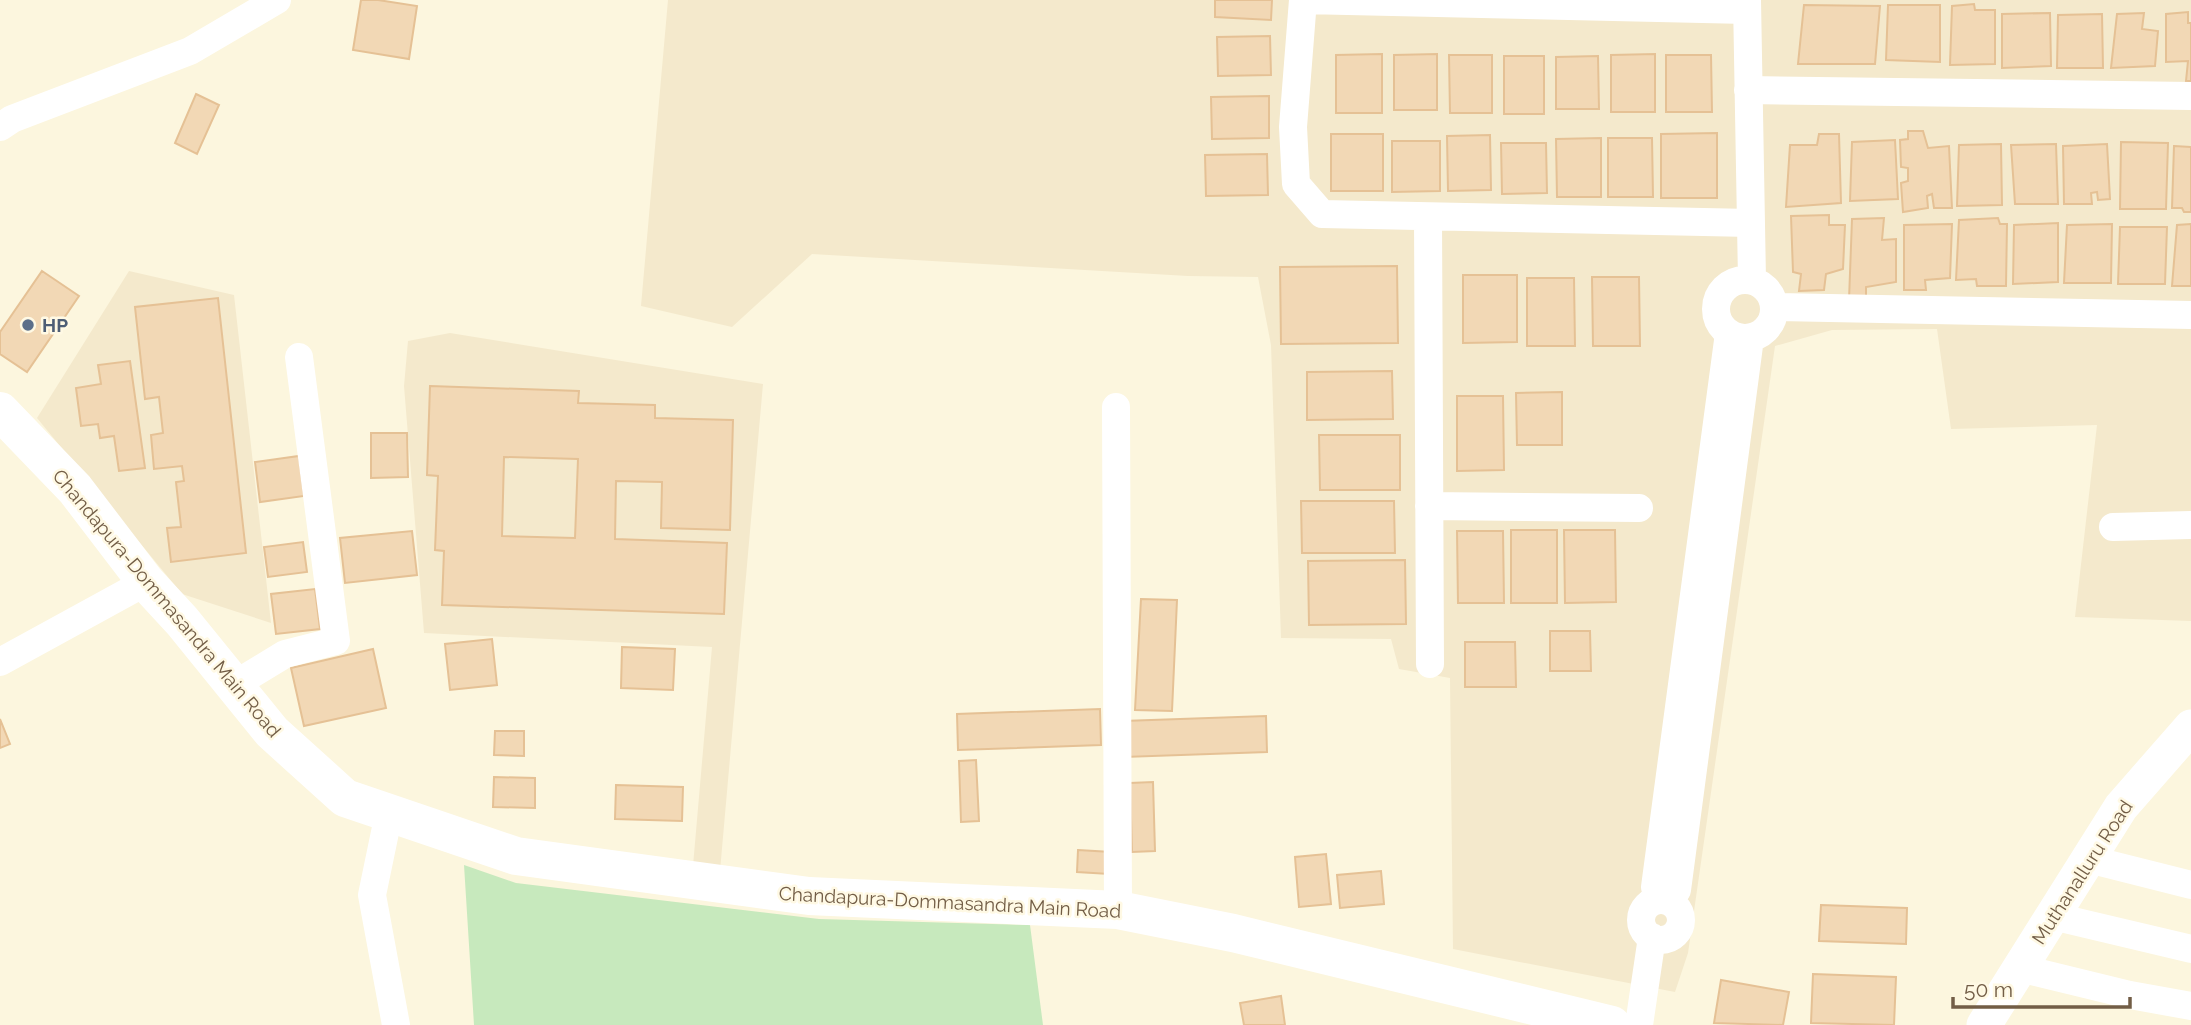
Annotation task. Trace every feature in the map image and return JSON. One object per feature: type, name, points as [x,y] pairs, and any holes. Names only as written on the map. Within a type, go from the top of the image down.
[{"type":"main road","name":"Chandapura-Dommasandra Main Road","points":[[0,411],[75,489],[146,582],[182,621],[272,732],[345,798],[516,856],[822,897],[1118,910],[1233,933],[1612,1025]]},
{"type":"street","points":[[0,127],[12,119],[190,51],[277,0]]},
{"type":"street","points":[[1751,223],[1322,215],[1296,184],[1293,127],[1303,0],[1747,5],[1748,90],[1751,223],[1752,280]]},
{"type":"street","points":[[1748,90],[2191,96]]},
{"type":"street","points":[[1428,217],[1430,664]]},
{"type":"street","points":[[1740,279],[1752,280],[1763,285],[1772,294],[1775,307],[1773,321],[1763,333],[1739,336],[1721,325],[1716,314],[1716,303],[1729,284],[1740,279]]},
{"type":"street","points":[[1775,307],[2191,315]]},
{"type":"street","points":[[1658,938],[1643,929],[1641,916],[1647,905],[1664,900],[1655,887],[1739,336]]},
{"type":"street","points":[[234,685],[285,654],[337,641],[299,357]]},
{"type":"street","points":[[1116,407],[1118,910]]},
{"type":"street","points":[[1429,506],[1639,508]]},
{"type":"street","points":[[2113,527],[2191,525]]},
{"type":"street","points":[[0,662],[146,582]]},
{"type":"street","name":"Muthanalluru Road","points":[[1984,1025],[2121,807],[2191,727]]},
{"type":"street","points":[[389,813],[372,895],[396,1025]]},
{"type":"street","points":[[2088,859],[2191,885]]},
{"type":"street","points":[[2052,916],[2191,949]]},
{"type":"street","points":[[1639,1025],[1658,938]]},
{"type":"street","points":[[1658,938],[1658,1025]]},
{"type":"street","points":[[2020,968],[2130,995],[2191,1006]]},
{"type":"shaded area","points":[[668,0],[2191,0],[2191,621],[2075,617],[2097,425],[1951,429],[1937,329],[1832,330],[1775,346],[1688,953],[1675,992],[1453,949],[1450,678],[1399,669],[1391,639],[1281,638],[1271,345],[1258,277],[1188,276],[812,254],[732,327],[641,306]]},
{"type":"shaded area","points":[[129,271],[234,295],[271,623],[182,594],[37,418]]},
{"type":"shaded area","points":[[450,333],[763,384],[720,871],[693,866],[712,647],[424,633],[404,386],[408,341]]},
{"type":"green space","points":[[464,865],[516,883],[819,919],[1030,925],[1043,1025],[474,1025]]},
{"type":"building","points":[[361,0],[417,6],[409,59],[353,50]]},
{"type":"building","points":[[1215,0],[1272,0],[1271,20],[1215,17]]},
{"type":"building","points":[[1974,4],[1975,10],[1995,10],[1995,64],[1950,65],[1952,6]]},
{"type":"building","points":[[1804,5],[1880,6],[1875,64],[1798,64]]},
{"type":"building","points":[[1888,5],[1940,5],[1940,62],[1886,60]]},
{"type":"building","points":[[2188,12],[2188,23],[2191,23],[2191,81],[2186,81],[2188,61],[2166,62],[2166,14]]},
{"type":"building","points":[[2050,13],[2051,66],[2002,68],[2002,14]]},
{"type":"building","points":[[2144,13],[2142,29],[2158,31],[2155,66],[2111,68],[2117,14]]},
{"type":"building","points":[[2102,14],[2103,68],[2057,68],[2058,15]]},
{"type":"building","points":[[1270,36],[1271,75],[1218,76],[1217,37]]},
{"type":"building","points":[[1382,54],[1382,113],[1336,113],[1336,55]]},
{"type":"building","points":[[1437,54],[1437,110],[1394,110],[1394,55]]},
{"type":"building","points":[[1655,54],[1655,112],[1611,112],[1611,55]]},
{"type":"building","points":[[1449,55],[1492,55],[1492,113],[1450,113]]},
{"type":"building","points":[[1666,55],[1711,55],[1712,112],[1666,112]]},
{"type":"building","points":[[1504,56],[1544,56],[1544,114],[1504,114]]},
{"type":"building","points":[[1598,56],[1599,109],[1556,109],[1556,57]]},
{"type":"building","points":[[196,94],[219,105],[197,154],[175,143]]},
{"type":"building","points":[[1269,96],[1269,138],[1212,139],[1211,97]]},
{"type":"building","points":[[1908,131],[1923,131],[1928,148],[1949,146],[1952,208],[1934,208],[1932,194],[1927,196],[1928,208],[1903,212],[1901,183],[1908,181],[1908,168],[1901,167],[1900,140],[1908,139]]},
{"type":"building","points":[[1717,133],[1717,198],[1661,198],[1661,134]]},
{"type":"building","points":[[1331,134],[1383,134],[1383,191],[1331,191]]},
{"type":"building","points":[[1819,134],[1839,134],[1841,203],[1786,207],[1790,145],[1817,145]]},
{"type":"building","points":[[1490,135],[1491,190],[1448,191],[1447,136]]},
{"type":"building","points":[[1601,138],[1601,197],[1557,197],[1556,139]]},
{"type":"building","points":[[1608,138],[1652,138],[1653,197],[1608,197]]},
{"type":"building","points":[[1895,140],[1898,199],[1850,201],[1852,142]]},
{"type":"building","points":[[1392,141],[1440,141],[1440,191],[1392,192]]},
{"type":"building","points":[[2121,142],[2168,143],[2166,209],[2120,209]]},
{"type":"building","points":[[1501,143],[1546,143],[1547,193],[1502,194]]},
{"type":"building","points":[[2001,144],[2002,205],[1957,206],[1959,145]]},
{"type":"building","points":[[2056,144],[2058,204],[2015,204],[2011,145]]},
{"type":"building","points":[[2107,144],[2110,199],[2098,200],[2097,192],[2091,193],[2092,204],[2064,204],[2063,146]]},
{"type":"building","points":[[2174,146],[2191,147],[2191,212],[2172,208]]},
{"type":"building","points":[[1267,154],[1268,195],[1206,196],[1205,155]]},
{"type":"building","points":[[1829,215],[1829,225],[1845,225],[1843,269],[1826,274],[1824,290],[1799,291],[1801,274],[1793,272],[1791,216]]},
{"type":"building","points":[[1884,218],[1882,240],[1896,239],[1896,282],[1866,287],[1866,298],[1849,300],[1852,219]]},
{"type":"building","points":[[1998,218],[2000,224],[2007,224],[2006,286],[1977,286],[1976,279],[1956,280],[1959,220]]},
{"type":"building","points":[[2058,223],[2058,282],[2013,284],[2014,225]]},
{"type":"building","points":[[1952,224],[1950,278],[1925,280],[1926,290],[1904,290],[1904,225]]},
{"type":"building","points":[[2112,224],[2111,283],[2064,283],[2067,225]]},
{"type":"building","points":[[2191,224],[2191,286],[2172,286],[2177,225]]},
{"type":"building","points":[[2120,227],[2167,227],[2165,284],[2118,284]]},
{"type":"building","points":[[1397,266],[1398,343],[1281,344],[1280,267]]},
{"type":"building","points":[[42,271],[79,296],[27,372],[0,354],[0,332]]},
{"type":"building","points":[[1463,275],[1517,275],[1517,342],[1463,343]]},
{"type":"building","points":[[1592,277],[1639,277],[1640,346],[1593,346]]},
{"type":"building","points":[[1527,278],[1574,278],[1575,346],[1527,346]]},
{"type":"building","points":[[218,298],[246,553],[171,562],[167,528],[181,527],[176,482],[184,481],[182,466],[154,469],[151,435],[163,433],[159,397],[145,399],[135,307]]},
{"type":"building","points":[[130,361],[145,468],[119,471],[114,436],[100,438],[98,424],[81,426],[76,388],[101,384],[98,365]]},
{"type":"building","points":[[1392,371],[1393,419],[1307,420],[1307,372]]},
{"type":"building","points":[[430,386],[579,391],[578,403],[655,405],[655,418],[733,420],[730,530],[661,528],[662,482],[616,481],[615,539],[727,543],[724,614],[442,605],[444,551],[435,550],[438,476],[427,475]],"holes":[[[504,457],[578,459],[575,538],[502,536]]]},
{"type":"building","points":[[1562,392],[1562,445],[1517,445],[1516,393]]},
{"type":"building","points":[[1457,396],[1503,396],[1504,470],[1457,471]]},
{"type":"building","points":[[371,433],[407,433],[408,477],[371,478]]},
{"type":"building","points":[[1319,435],[1400,435],[1400,490],[1320,490]]},
{"type":"building","points":[[299,456],[304,496],[260,502],[255,462]]},
{"type":"building","points":[[1301,501],[1394,501],[1395,553],[1302,553]]},
{"type":"building","points":[[1511,530],[1557,530],[1557,603],[1511,603]]},
{"type":"building","points":[[1564,530],[1615,530],[1616,602],[1565,603]]},
{"type":"building","points":[[412,531],[417,575],[345,583],[340,538]]},
{"type":"building","points":[[1457,531],[1503,531],[1504,603],[1458,603]]},
{"type":"building","points":[[303,542],[307,572],[268,577],[264,547]]},
{"type":"building","points":[[1405,560],[1406,624],[1309,625],[1308,561]]},
{"type":"building","points":[[315,589],[320,629],[276,634],[271,594]]},
{"type":"building","points":[[1141,599],[1177,600],[1172,711],[1135,710]]},
{"type":"building","points":[[1550,631],[1590,631],[1591,671],[1550,671]]},
{"type":"building","points":[[492,639],[497,685],[450,690],[445,644]]},
{"type":"building","points":[[1465,642],[1515,642],[1516,687],[1465,687]]},
{"type":"building","points":[[622,647],[675,649],[673,690],[621,688]]},
{"type":"building","points":[[373,649],[386,708],[304,726],[291,668]]},
{"type":"building","points":[[1100,709],[1101,745],[958,750],[957,714]]},
{"type":"building","points":[[1266,716],[1267,752],[1124,757],[1123,721]]},
{"type":"building","points":[[0,719],[10,744],[0,748]]},
{"type":"building","points":[[495,731],[524,731],[524,756],[494,755]]},
{"type":"building","points":[[976,760],[979,821],[961,822],[959,761]]},
{"type":"building","points":[[494,777],[535,778],[535,808],[493,807]]},
{"type":"building","points":[[1153,782],[1155,851],[1132,852],[1130,783]]},
{"type":"building","points":[[616,785],[683,787],[682,821],[615,819]]},
{"type":"building","points":[[1078,850],[1111,852],[1109,874],[1077,872]]},
{"type":"building","points":[[1326,854],[1331,904],[1299,907],[1295,857]]},
{"type":"building","points":[[1381,871],[1384,904],[1340,908],[1337,875]]},
{"type":"building","points":[[1821,905],[1907,908],[1906,944],[1819,941]]},
{"type":"building","points":[[1813,974],[1896,977],[1894,1025],[1811,1023]]},
{"type":"building","points":[[1721,980],[1789,992],[1783,1025],[1714,1023]]},
{"type":"building","points":[[1281,996],[1285,1025],[1244,1025],[1240,1003]]},
{"type":"place","name":"HP","points":[[28,325]]}]
